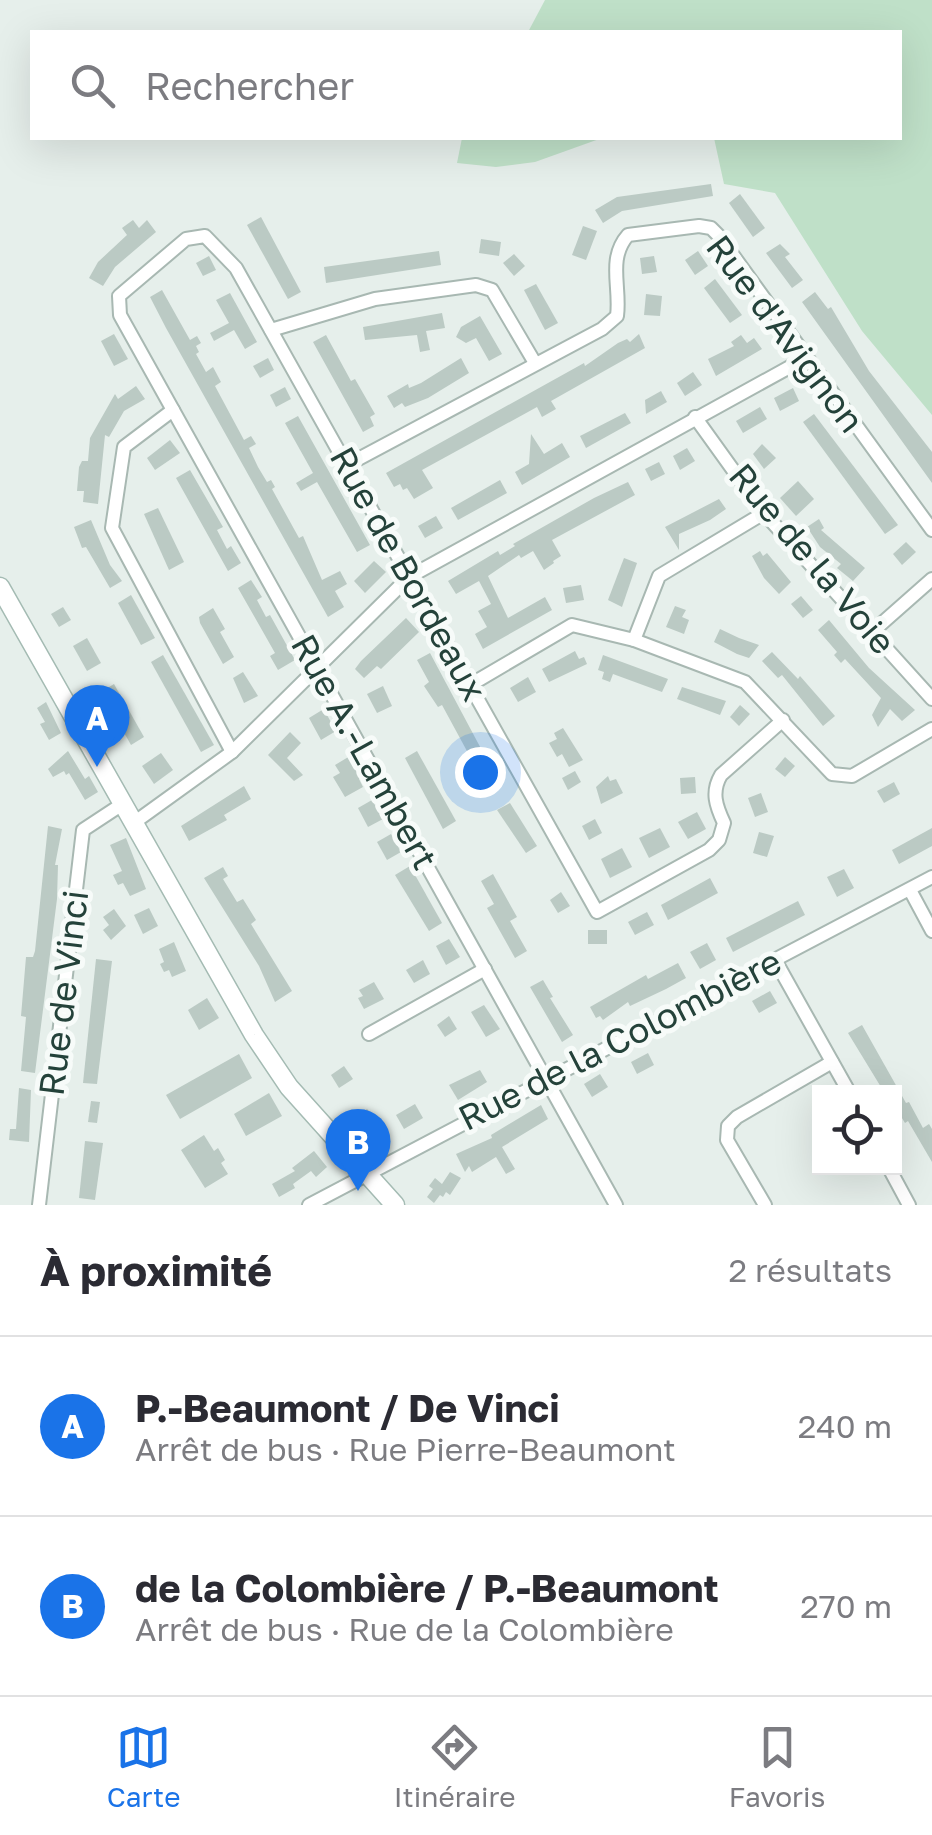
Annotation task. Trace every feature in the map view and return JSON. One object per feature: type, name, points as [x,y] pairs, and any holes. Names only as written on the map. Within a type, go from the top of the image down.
[{"type":"main road","points":[[0,587],[254,1035],[289,1087],[394,1205]]},
{"type":"street","name":"Rue d'Avignon","points":[[347,465],[602,329],[617,316],[615,260],[619,245],[628,235],[699,226],[710,228],[719,236],[932,530]]},
{"type":"street","name":"Rue de Bordeaux","points":[[120,296],[186,240],[205,236],[236,268],[597,912],[710,850],[724,824],[714,787],[721,775],[784,720]]},
{"type":"street","points":[[271,330],[375,299],[476,285],[492,290],[535,363]]},
{"type":"street","name":"Rue A.-Lambert","points":[[120,296],[120,316],[613,1204]]},
{"type":"street","points":[[135,822],[232,752],[409,577],[806,358]]},
{"type":"street","points":[[173,410],[124,447],[112,528],[232,752]]},
{"type":"street","name":"Rue de la Voie","points":[[696,417],[764,512],[932,698]]},
{"type":"street","points":[[634,640],[659,576],[764,512]]},
{"type":"street","points":[[872,632],[932,579]]},
{"type":"street","points":[[470,685],[572,625],[634,640],[744,682],[832,774],[852,776],[932,729]]},
{"type":"street","name":"Rue de Vinci","points":[[39,1205],[83,830],[124,803]]},
{"type":"street","name":"Rue de la Colombière","points":[[309,1205],[932,877]]},
{"type":"street","points":[[910,890],[932,932]]},
{"type":"street","points":[[775,960],[844,1085]]},
{"type":"street","points":[[369,1034],[485,969]]},
{"type":"street","points":[[765,1205],[727,1140],[728,1126],[736,1116],[832,1062]]},
{"type":"street","points":[[893,1175],[909,1205]]},
{"type":"green space","points":[[545,0],[932,0],[932,415],[862,331],[775,193],[724,184],[714,140],[902,140],[902,30],[529,30]]},
{"type":"green space","points":[[462,140],[596,140],[535,162],[496,167],[457,163]]},
{"type":"building","points":[[711,184],[713,196],[622,211],[603,223],[595,210],[617,197]]},
{"type":"building","points":[[740,194],[765,228],[753,237],[729,203]]},
{"type":"building","points":[[261,217],[301,292],[288,299],[247,225]]},
{"type":"building","points":[[133,220],[139,228],[147,220],[156,232],[115,267],[103,286],[89,278],[98,262],[127,235],[122,228]]},
{"type":"building","points":[[583,226],[597,231],[586,260],[572,255]]},
{"type":"building","points":[[481,239],[501,242],[499,256],[479,253]]},
{"type":"building","points":[[780,244],[790,254],[785,257],[803,280],[792,288],[766,253]]},
{"type":"building","points":[[439,251],[441,265],[326,283],[324,267]]},
{"type":"building","points":[[698,251],[708,266],[695,275],[685,260]]},
{"type":"building","points":[[514,254],[525,266],[514,276],[503,263]]},
{"type":"building","points":[[209,256],[216,270],[203,276],[196,263]]},
{"type":"building","points":[[654,256],[657,272],[642,274],[640,258]]},
{"type":"building","points":[[715,279],[742,315],[730,323],[704,288]]},
{"type":"building","points":[[536,284],[558,323],[545,330],[524,290]]},
{"type":"building","points":[[162,290],[190,340],[197,336],[201,343],[196,346],[196,354],[206,372],[213,367],[221,382],[215,386],[244,440],[251,436],[256,444],[249,448],[258,467],[267,482],[271,480],[275,487],[272,489],[299,538],[303,536],[322,580],[340,571],[347,584],[335,591],[344,607],[328,617],[150,297]]},
{"type":"building","points":[[815,292],[828,309],[831,307],[869,371],[932,452],[932,483],[802,302]]},
{"type":"building","points":[[230,293],[257,342],[245,349],[234,330],[214,341],[210,333],[229,323],[216,300]]},
{"type":"building","points":[[646,294],[662,296],[660,316],[644,315]]},
{"type":"building","points":[[442,313],[445,328],[426,331],[430,350],[420,352],[417,335],[365,340],[363,327]]},
{"type":"building","points":[[480,316],[502,354],[489,361],[476,338],[466,343],[456,337],[461,327]]},
{"type":"building","points":[[114,334],[128,359],[114,366],[101,341]]},
{"type":"building","points":[[639,334],[645,348],[551,401],[556,409],[542,417],[537,407],[422,470],[433,488],[414,499],[407,488],[403,490],[400,484],[394,487],[386,473]]},
{"type":"building","points":[[326,335],[351,381],[355,379],[375,414],[370,417],[374,426],[363,432],[313,342]]},
{"type":"building","points":[[741,335],[747,343],[754,338],[762,349],[716,376],[708,359],[734,346],[731,342]]},
{"type":"building","points":[[268,358],[274,370],[260,378],[253,366]]},
{"type":"building","points":[[461,358],[469,373],[428,398],[394,408],[387,396],[408,384],[409,388],[421,383]]},
{"type":"building","points":[[693,372],[702,385],[685,396],[677,383]]},
{"type":"building","points":[[136,386],[145,399],[124,411],[109,437],[105,435],[98,504],[83,502],[84,491],[77,491],[79,467],[82,461],[88,461],[90,438],[115,394],[118,399]]},
{"type":"building","points":[[285,387],[291,399],[276,407],[270,395]]},
{"type":"building","points":[[793,388],[799,401],[780,411],[774,398]]},
{"type":"building","points":[[661,391],[667,402],[646,414],[645,400]]},
{"type":"building","points":[[760,407],[767,419],[743,433],[736,421]]},
{"type":"building","points":[[625,413],[631,423],[586,448],[580,436]]},
{"type":"building","points":[[814,414],[898,525],[885,534],[803,422]]},
{"type":"building","points":[[298,416],[370,545],[357,552],[317,482],[301,491],[296,483],[313,473],[285,423]]},
{"type":"building","points":[[531,434],[544,454],[562,443],[570,457],[522,485],[515,472],[529,464]]},
{"type":"building","points":[[170,440],[180,453],[155,470],[147,458]]},
{"type":"building","points":[[762,444],[776,458],[764,469],[753,454]]},
{"type":"building","points":[[687,448],[695,461],[680,470],[673,456]]},
{"type":"building","points":[[659,462],[665,474],[651,481],[645,469]]},
{"type":"building","points":[[190,470],[223,527],[217,530],[227,549],[231,546],[241,563],[228,571],[176,478]]},
{"type":"building","points":[[500,480],[507,493],[458,520],[451,508]]},
{"type":"building","points":[[798,481],[814,499],[796,516],[780,498]]},
{"type":"building","points":[[628,482],[635,495],[552,540],[561,556],[544,570],[533,551],[521,558],[519,555],[488,576],[508,618],[545,597],[552,610],[483,649],[475,634],[487,627],[478,611],[491,604],[479,581],[456,594],[448,581]]},
{"type":"building","points":[[719,499],[726,509],[679,534],[679,550],[665,527]]},
{"type":"building","points":[[158,508],[184,562],[169,570],[144,514]]},
{"type":"building","points":[[436,516],[443,528],[425,538],[418,526]]},
{"type":"building","points":[[819,519],[824,528],[821,530],[865,568],[853,581],[837,568],[841,564],[820,547],[807,527]]},
{"type":"building","points":[[91,520],[110,565],[122,581],[110,588],[86,547],[82,548],[74,527]]},
{"type":"building","points":[[906,542],[916,552],[902,565],[893,554]]},
{"type":"building","points":[[760,551],[763,556],[767,553],[791,582],[779,594],[752,556]]},
{"type":"building","points":[[624,558],[637,563],[622,607],[608,600]]},
{"type":"building","points":[[374,561],[386,572],[365,593],[354,581]]},
{"type":"building","points":[[251,580],[262,597],[257,600],[266,617],[270,615],[295,660],[278,670],[270,656],[275,653],[238,588]]},
{"type":"building","points":[[581,585],[584,600],[566,603],[563,588]]},
{"type":"building","points":[[131,595],[155,638],[141,645],[118,603]]},
{"type":"building","points":[[801,596],[813,610],[803,618],[791,604]]},
{"type":"building","points":[[675,606],[686,610],[682,617],[689,620],[684,634],[666,627]]},
{"type":"building","points":[[63,607],[71,620],[59,627],[51,614]]},
{"type":"building","points":[[213,608],[225,629],[220,632],[234,657],[223,664],[200,623],[199,617]]},
{"type":"building","points":[[406,618],[419,632],[381,669],[377,666],[364,678],[355,669]]},
{"type":"building","points":[[829,620],[869,668],[915,710],[902,721],[890,709],[878,727],[872,715],[881,698],[845,659],[841,663],[834,655],[837,652],[818,630]]},
{"type":"building","points":[[720,629],[759,645],[749,658],[737,654],[714,642]]},
{"type":"building","points":[[87,638],[101,663],[87,671],[73,646]]},
{"type":"building","points":[[575,651],[587,664],[549,682],[542,669]]},
{"type":"building","points":[[772,652],[798,679],[800,676],[835,716],[823,726],[782,675],[778,678],[762,661]]},
{"type":"building","points":[[430,653],[486,758],[474,764],[442,705],[438,707],[424,686],[429,682],[417,660]]},
{"type":"building","points":[[163,655],[214,745],[201,752],[151,662]]},
{"type":"building","points":[[603,655],[668,679],[662,692],[613,674],[610,682],[602,679],[604,672],[598,670]]},
{"type":"building","points":[[243,672],[258,696],[244,703],[233,678]]},
{"type":"building","points":[[528,677],[536,692],[518,702],[510,688]]},
{"type":"building","points":[[114,684],[144,737],[131,745],[101,692]]},
{"type":"building","points":[[383,686],[392,706],[377,713],[367,694]]},
{"type":"building","points":[[682,687],[726,701],[720,715],[677,699]]},
{"type":"building","points":[[46,702],[61,733],[49,740],[37,708]]},
{"type":"building","points":[[740,705],[750,714],[739,726],[730,717]]},
{"type":"building","points":[[327,707],[336,731],[321,740],[309,718]]},
{"type":"building","points":[[563,728],[583,760],[569,767],[549,743],[557,739],[554,733]]},
{"type":"building","points":[[290,732],[301,743],[287,758],[303,775],[294,781],[268,755]]},
{"type":"building","points":[[68,751],[98,792],[85,800],[69,773],[64,771],[53,777],[48,769]]},
{"type":"building","points":[[417,751],[456,821],[443,829],[405,758]]},
{"type":"building","points":[[161,753],[173,770],[154,784],[142,766]]},
{"type":"building","points":[[350,756],[363,787],[345,797],[333,777],[340,773],[335,765]]},
{"type":"building","points":[[785,757],[795,766],[785,777],[775,769]]},
{"type":"building","points":[[575,771],[581,782],[568,790],[562,778]]},
{"type":"building","points":[[608,776],[610,781],[616,779],[623,793],[601,804],[596,787]]},
{"type":"building","points":[[695,777],[696,793],[681,794],[680,778]]},
{"type":"building","points":[[894,782],[900,794],[884,803],[877,791]]},
{"type":"building","points":[[244,786],[251,799],[224,815],[227,820],[189,841],[181,826]]},
{"type":"building","points":[[761,793],[768,812],[755,817],[748,798]]},
{"type":"building","points":[[372,800],[383,819],[368,827],[358,808]]},
{"type":"building","points":[[510,803],[537,846],[526,853],[497,810]]},
{"type":"building","points":[[697,812],[706,829],[688,839],[678,822]]},
{"type":"building","points":[[595,819],[602,833],[589,840],[582,826]]},
{"type":"building","points":[[48,826],[62,829],[35,1073],[21,1071],[26,1017],[21,1016],[26,957],[33,957],[35,951]]},
{"type":"building","points":[[660,828],[670,847],[649,858],[639,838]]},
{"type":"building","points":[[932,828],[932,846],[899,864],[892,850]]},
{"type":"building","points":[[759,832],[774,836],[767,857],[753,853]]},
{"type":"building","points":[[391,834],[401,852],[387,860],[377,842]]},
{"type":"building","points":[[126,838],[146,889],[130,896],[113,875],[122,871],[110,845]]},
{"type":"building","points":[[622,848],[632,867],[610,878],[601,859]]},
{"type":"building","points":[[410,866],[442,923],[429,931],[395,875]]},
{"type":"building","points":[[223,867],[228,876],[223,879],[237,902],[243,899],[256,920],[251,924],[292,991],[275,1002],[259,966],[204,878]]},
{"type":"building","points":[[844,869],[854,888],[837,897],[827,877]]},
{"type":"building","points":[[493,874],[517,917],[510,921],[527,951],[515,958],[487,908],[494,904],[481,881]]},
{"type":"building","points":[[710,878],[718,893],[668,920],[661,905]]},
{"type":"building","points":[[561,892],[570,906],[558,913],[550,900]]},
{"type":"building","points":[[798,901],[805,915],[733,952],[726,938]]},
{"type":"building","points":[[149,908],[158,926],[143,934],[134,915]]},
{"type":"building","points":[[114,909],[126,926],[111,940],[103,930],[109,925],[103,917]]},
{"type":"building","points":[[647,912],[654,925],[635,935],[628,922]]},
{"type":"building","points":[[588,930],[607,930],[607,944],[588,944]]},
{"type":"building","points":[[449,939],[460,957],[446,965],[436,946]]},
{"type":"building","points":[[174,942],[186,971],[172,977],[160,964],[164,962],[159,949]]},
{"type":"building","points":[[707,943],[716,960],[700,969],[690,952]]},
{"type":"building","points":[[96,959],[112,961],[97,1084],[83,1083]]},
{"type":"building","points":[[423,960],[430,974],[414,983],[406,970]]},
{"type":"building","points":[[678,963],[686,978],[630,1006],[628,1002],[603,1020],[600,1016],[596,1018],[590,1007],[646,975],[648,979]]},
{"type":"building","points":[[543,980],[573,1035],[562,1042],[530,987]]},
{"type":"building","points":[[374,982],[384,999],[364,1009],[358,998],[363,996],[359,990]]},
{"type":"building","points":[[770,991],[777,1003],[759,1013],[752,1001]]},
{"type":"building","points":[[207,998],[219,1018],[199,1030],[188,1010]]},
{"type":"building","points":[[484,1005],[500,1029],[486,1037],[471,1012]]},
{"type":"building","points":[[449,1016],[457,1029],[445,1037],[437,1025]]},
{"type":"building","points":[[862,1025],[896,1085],[880,1085],[848,1033]]},
{"type":"building","points":[[648,1053],[654,1065],[637,1074],[631,1062]]},
{"type":"building","points":[[239,1054],[252,1078],[180,1119],[166,1095]]},
{"type":"building","points":[[344,1066],[353,1079],[339,1088],[331,1075]]},
{"type":"building","points":[[480,1070],[487,1082],[458,1100],[449,1085]]},
{"type":"building","points":[[600,1074],[608,1087],[592,1097],[584,1084]]},
{"type":"building","points":[[19,1088],[31,1090],[29,1142],[9,1140],[10,1129],[16,1129]]},
{"type":"building","points":[[269,1093],[282,1116],[246,1136],[234,1114]]},
{"type":"building","points":[[902,1096],[923,1128],[929,1124],[932,1129],[932,1162],[908,1121],[905,1123]]},
{"type":"building","points":[[91,1101],[100,1102],[97,1123],[88,1122]]},
{"type":"building","points":[[415,1104],[423,1118],[404,1129],[396,1115]]},
{"type":"building","points":[[541,1105],[548,1119],[502,1147],[515,1169],[506,1174],[496,1157],[472,1172],[469,1166],[465,1172],[456,1154],[492,1138],[491,1135]]},
{"type":"building","points":[[367,1109],[375,1118],[359,1131],[351,1122]]},
{"type":"building","points":[[204,1135],[214,1151],[218,1148],[228,1174],[205,1188],[181,1150]]},
{"type":"building","points":[[85,1141],[103,1143],[95,1200],[79,1198]]},
{"type":"building","points":[[314,1151],[327,1167],[316,1177],[311,1171],[293,1184],[295,1188],[279,1197],[272,1184],[295,1171],[292,1168]]},
{"type":"building","points":[[450,1172],[461,1178],[450,1195],[440,1195],[434,1203],[427,1197],[433,1189],[429,1186],[435,1178],[442,1184]]},
{"type":"place","name":"P.-Beaumont / De Vinci","points":[[97,767]]},
{"type":"place","name":"de la Colombière / P.-Beaumont","points":[[358,1191]]}]
